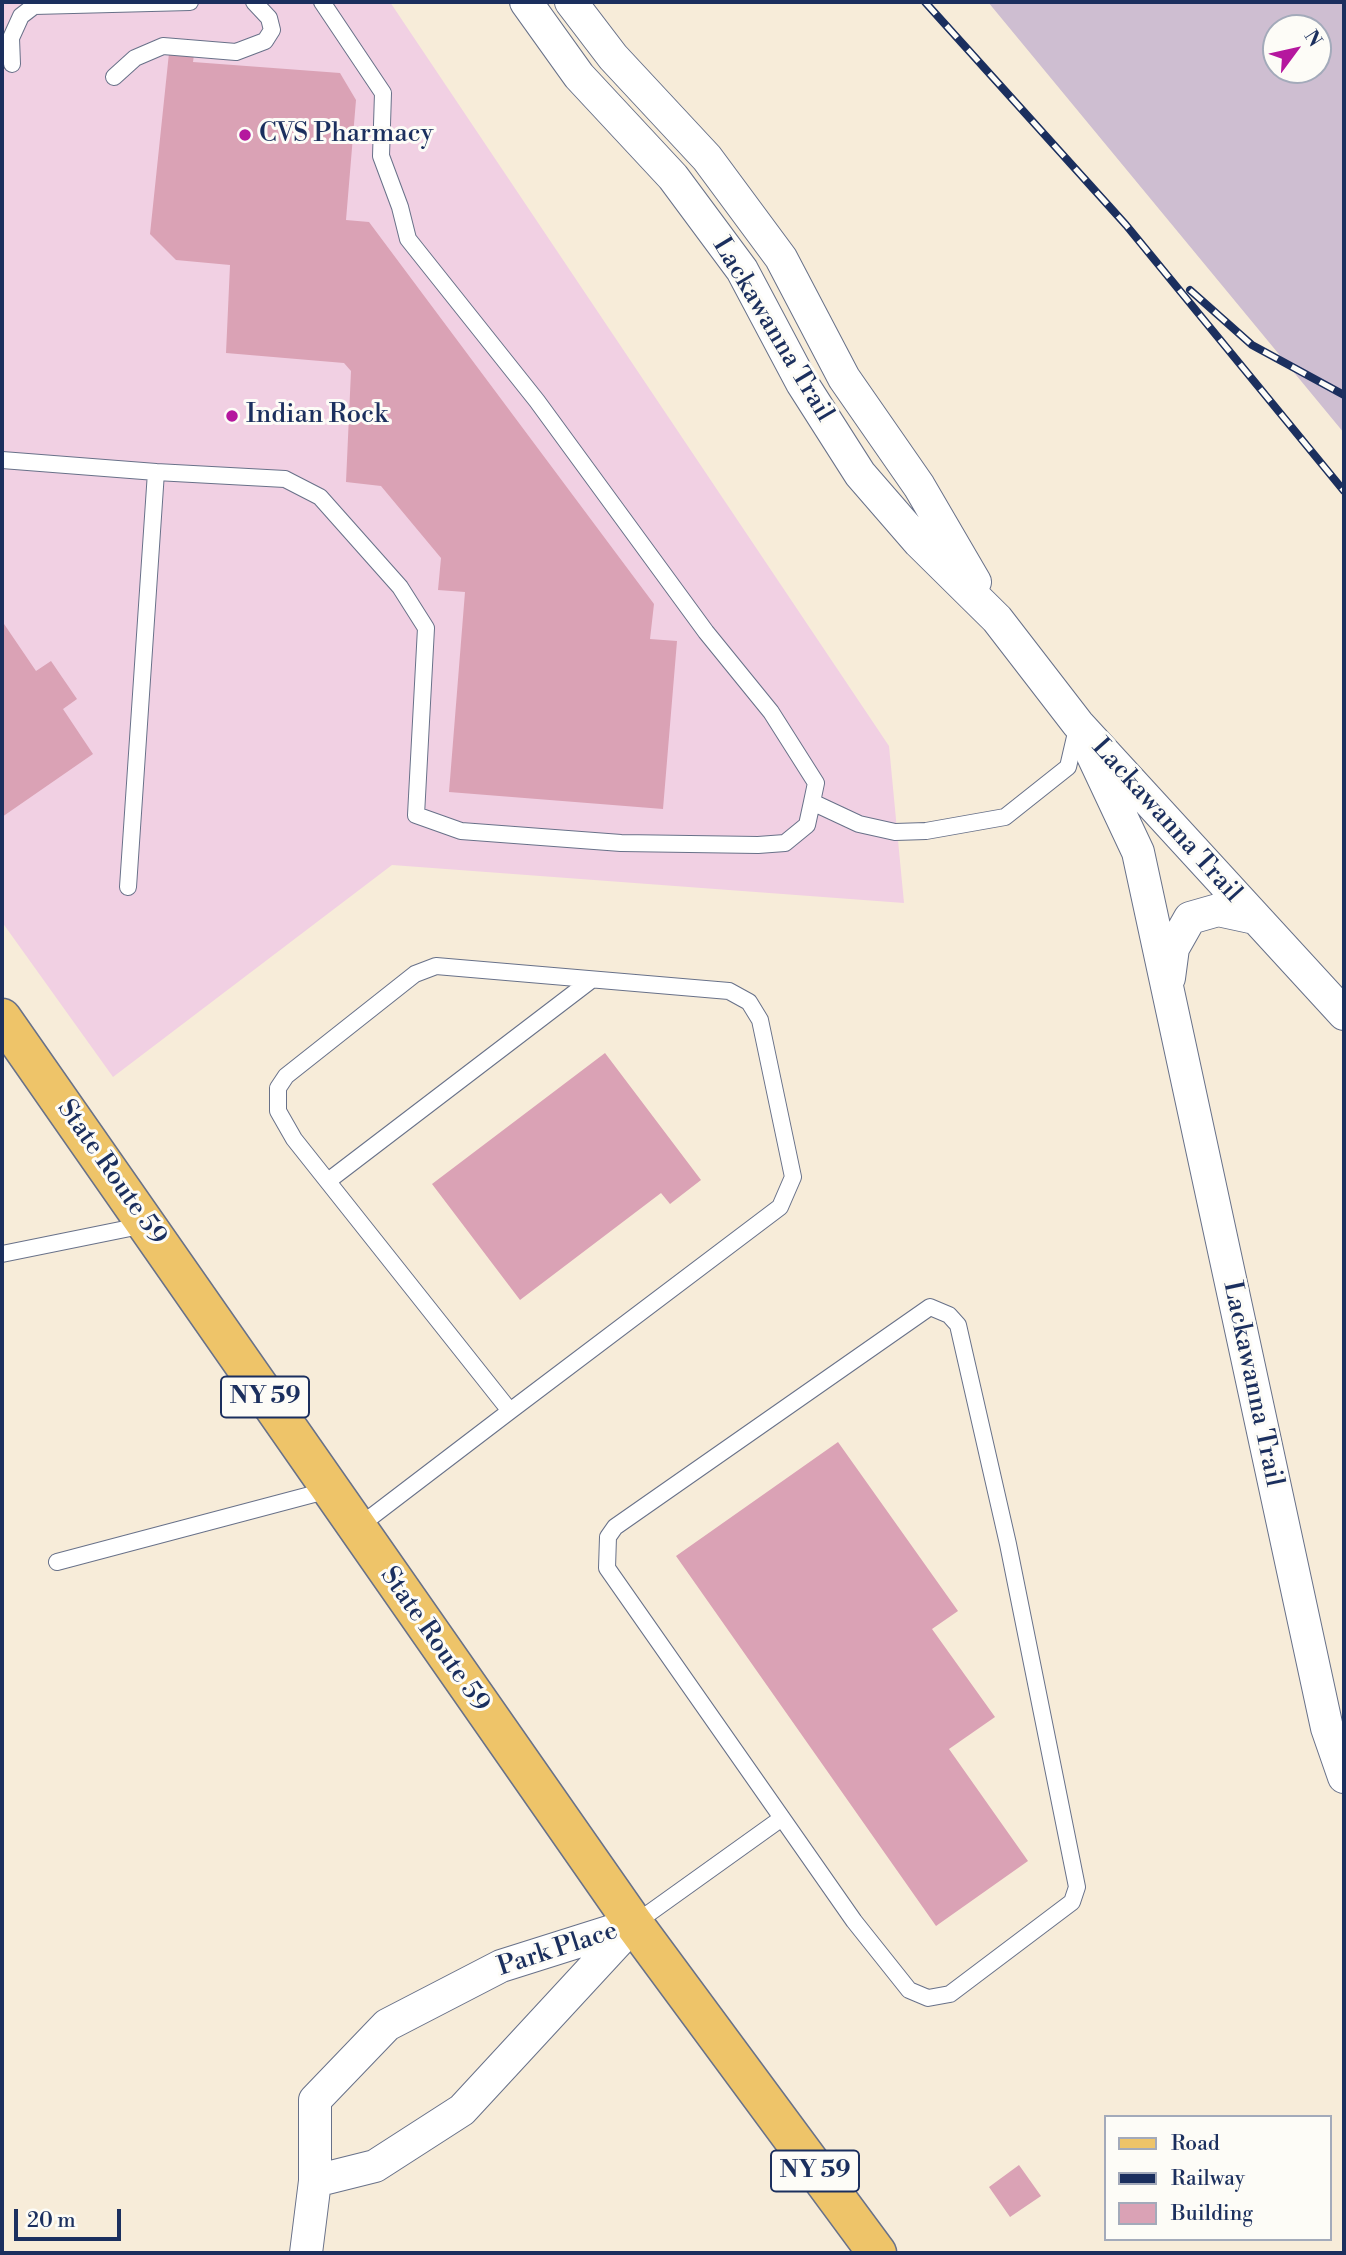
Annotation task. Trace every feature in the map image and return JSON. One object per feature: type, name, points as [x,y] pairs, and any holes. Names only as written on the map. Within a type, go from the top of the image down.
[{"type":"main road","name":"State Route 59","points":[[2,1018],[634,1924],[877,2253]]},
{"type":"street","name":"Lackawanna Trail","points":[[526,2],[579,76],[673,177],[742,270],[802,383],[860,474],[919,542],[997,619]]},
{"type":"street","name":"Lackawanna Trail","points":[[571,2],[613,57],[707,158],[780,258],[844,378],[919,486],[997,619],[1078,724],[1344,1014]]},
{"type":"street","name":"Lackawanna Trail","points":[[1078,724],[1138,852],[1327,1728],[1344,1777]]},
{"type":"street","name":"Lackawanna Trail","points":[[1167,989],[1173,948],[1190,918],[1218,910],[1255,918]]},
{"type":"street","name":"Park Place","points":[[315,2180],[375,2166],[462,2110],[634,1924]]},
{"type":"street","name":"Park Place","points":[[306,2253],[315,2180],[315,2100],[387,2025],[501,1966],[634,1924]]},
{"type":"lane","points":[[12,64],[11,38],[21,16],[34,6],[190,2]]},
{"type":"lane","points":[[114,77],[135,58],[163,46],[236,52],[265,41],[272,30],[269,18],[254,2]]},
{"type":"lane","points":[[2,460],[285,479],[320,497],[400,587],[426,628],[416,815],[461,831],[621,843],[785,844],[807,825],[816,783],[771,712],[706,632],[537,401],[408,239],[400,207],[381,156],[383,93],[322,2]]},
{"type":"lane","points":[[128,887],[156,472]]},
{"type":"lane","points":[[812,802],[859,824],[895,832],[926,831],[1005,817],[1068,767],[1078,724]]},
{"type":"lane","points":[[356,1528],[780,1208],[793,1177],[760,1020],[749,1002],[729,991],[436,966],[415,974],[286,1076],[278,1088],[278,1111],[295,1139],[510,1411]]},
{"type":"lane","points":[[328,1181],[590,981]]},
{"type":"lane","points":[[2,1254],[148,1224]]},
{"type":"lane","points":[[930,1307],[949,1315],[958,1325],[1008,1544],[1077,1887],[1072,1902],[950,1994],[928,1998],[909,1990],[854,1922],[782,1818],[607,1568],[608,1537],[615,1527],[930,1307]]},
{"type":"lane","points":[[57,1562],[329,1490]]},
{"type":"lane","points":[[634,1924],[782,1818]]},
{"type":"shaded area","name":"Indian Rock","points":[[2,2],[390,2],[889,746],[904,903],[392,865],[113,1077],[2,922]]},
{"type":"shaded area","points":[[988,2],[1344,2],[1344,433]]},
{"type":"building","points":[[169,53],[194,55],[193,62],[340,73],[356,100],[346,220],[369,222],[654,604],[650,639],[677,641],[663,809],[449,792],[465,592],[438,590],[441,558],[381,486],[346,482],[351,371],[344,363],[226,353],[230,265],[176,260],[150,234]]},
{"type":"building","points":[[2,621],[36,671],[51,661],[77,699],[63,709],[93,754],[2,817]]},
{"type":"building","points":[[605,1053],[701,1180],[670,1204],[661,1193],[520,1300],[432,1184]]},
{"type":"building","points":[[838,1442],[958,1611],[932,1629],[995,1717],[949,1749],[1028,1861],[936,1926],[676,1556]]},
{"type":"building","points":[[1019,2165],[1041,2196],[1010,2217],[989,2187]]},
{"type":"railway","points":[[925,2],[1126,225],[1344,491]]},
{"type":"railway","points":[[1190,290],[1252,345],[1344,395]]},
{"type":"place","name":"CVS Pharmacy","points":[[245,135]]},
{"type":"place","name":"Indian Rock","points":[[232,416]]}]
